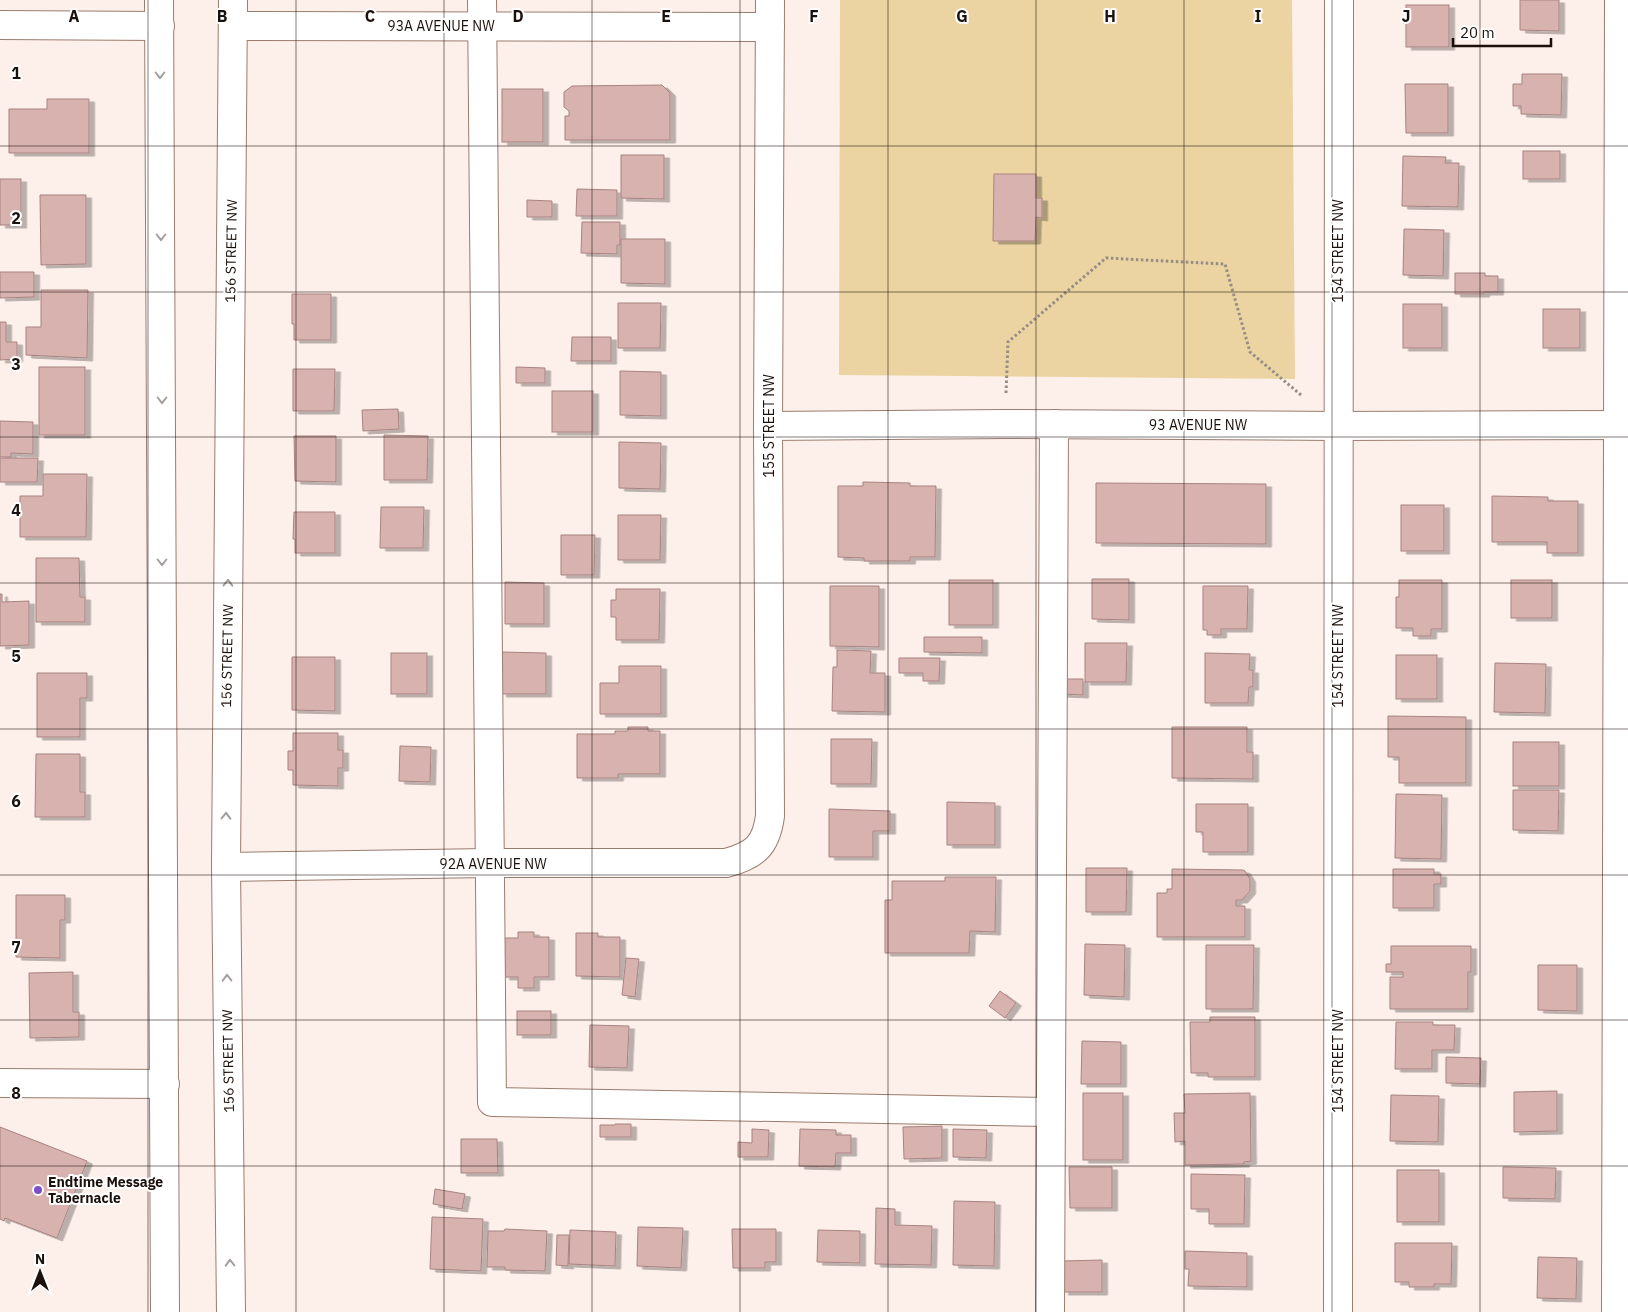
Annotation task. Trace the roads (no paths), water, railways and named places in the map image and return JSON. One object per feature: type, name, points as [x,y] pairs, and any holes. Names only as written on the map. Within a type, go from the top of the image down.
[{"type":"street","name":"155 STREET NW","points":[[757,849],[768,832],[770,816],[768,426],[770,0]]},
{"type":"street","name":"154 STREET NW","points":[[1338,1312],[1339,0]]},
{"type":"street","points":[[1616,1312],[1623,425],[1619,0]]},
{"type":"street","points":[[0,25],[160,13],[165,1312]]},
{"type":"street","name":"93A AVENUE NW","points":[[233,13],[482,13],[770,27]]},
{"type":"street","name":"156 STREET NW","points":[[231,1312],[226,867],[233,13]]},
{"type":"street","points":[[482,13],[492,1102],[1050,1112]]},
{"type":"street","name":"93 AVENUE NW","points":[[768,426],[1005,424],[1623,425]]},
{"type":"street","points":[[1050,1312],[1054,424]]},
{"type":"street","name":"92A AVENUE NW","points":[[226,867],[489,863],[726,863],[743,858],[757,849]]},
{"type":"street","points":[[0,1083],[164,1084]]},
{"type":"place","name":"Endtime Message Tabernacle","points":[[38,1190]]}]
